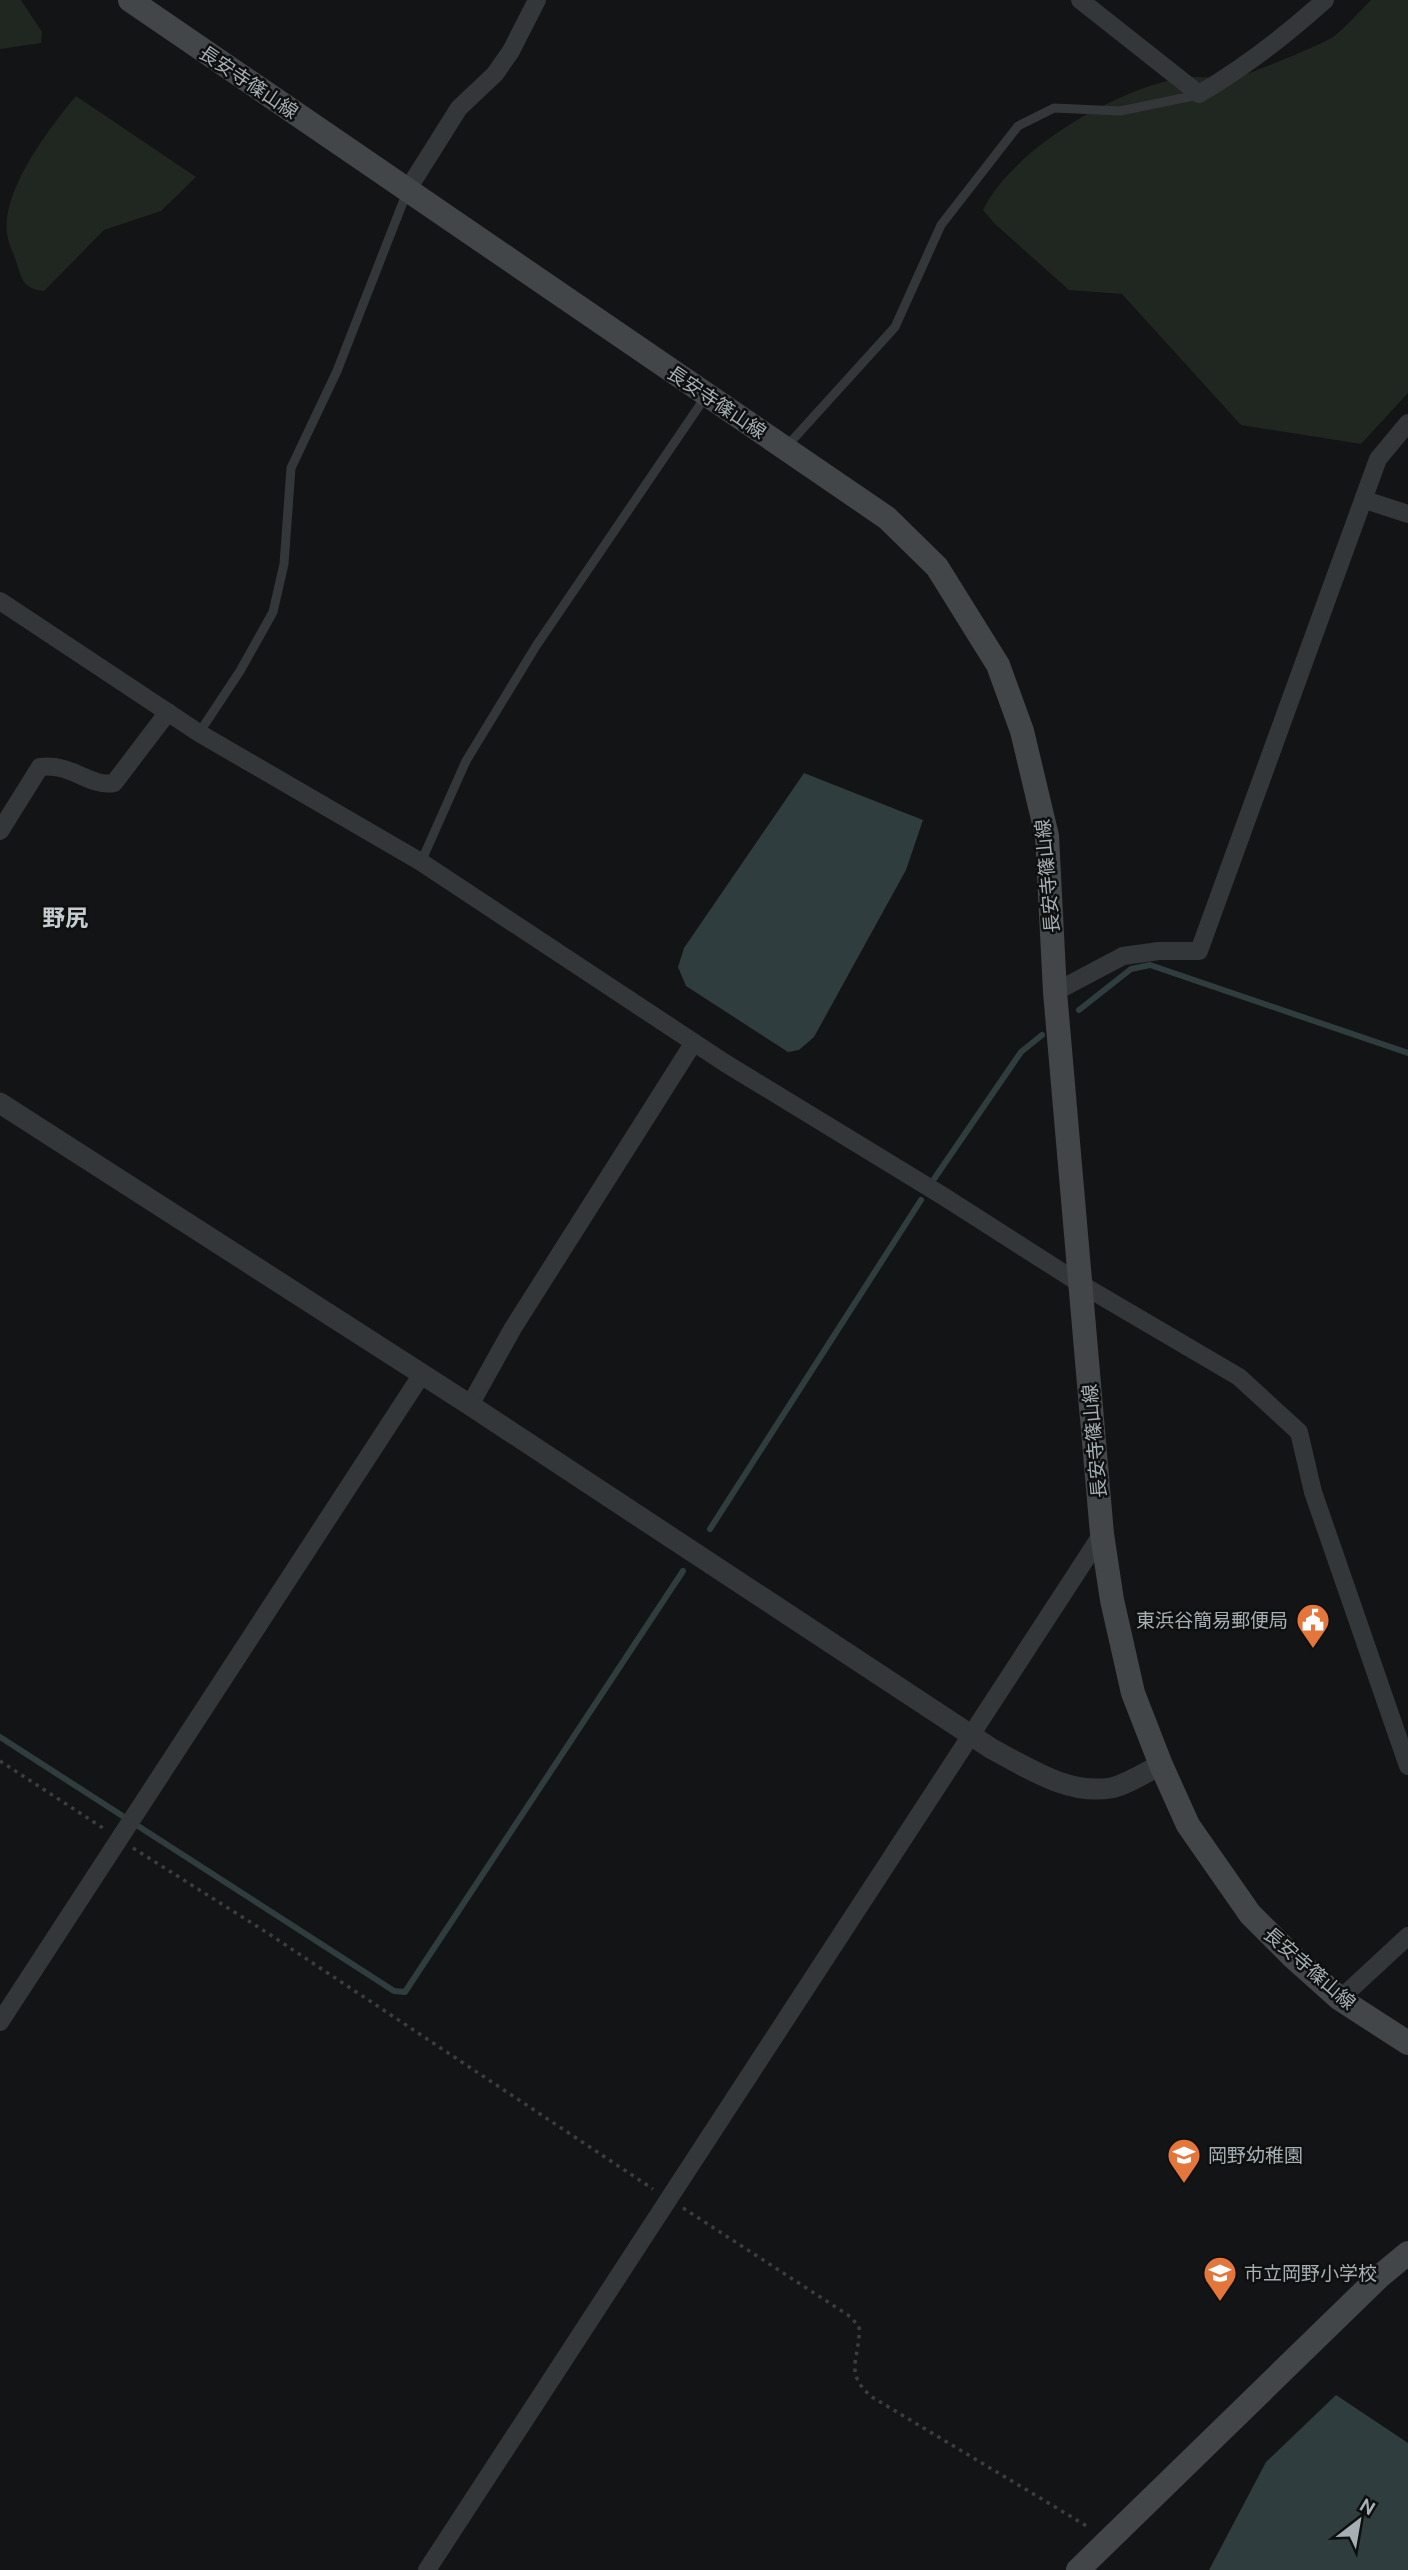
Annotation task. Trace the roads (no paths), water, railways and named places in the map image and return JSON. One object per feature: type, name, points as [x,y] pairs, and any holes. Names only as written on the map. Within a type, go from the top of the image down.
[{"type":"main road","name":"長安寺篠山線","points":[[130,0],[887,518],[937,567],[998,665],[1022,731],[1047,836],[1055,992],[1102,1534],[1112,1600],[1133,1693],[1188,1825],[1250,1914],[1340,1999],[1408,2043]]},
{"type":"main road","points":[[1078,2570],[1379,2277],[1408,2253]]},
{"type":"street","points":[[408,189],[458,108],[495,74],[511,51],[537,0]]},
{"type":"street","points":[[1080,0],[1199,94],[1239,71],[1325,0]]},
{"type":"street","points":[[1055,992],[1123,956],[1159,951],[1199,951],[1378,459],[1408,423]]},
{"type":"street","points":[[1365,500],[1408,514]]},
{"type":"street","points":[[0,601],[199,733],[421,862],[694,1042],[1079,1283],[1239,1377],[1299,1432],[1313,1492],[1408,1766]]},
{"type":"street","points":[[0,831],[40,767],[54,765],[102,785],[114,783],[168,712]]},
{"type":"street","points":[[470,1405],[513,1328],[694,1042]]},
{"type":"street","points":[[0,1103],[470,1405],[972,1736],[1042,1776],[1085,1790],[1113,1787],[1161,1765]]},
{"type":"street","points":[[0,2022],[422,1374]]},
{"type":"street","points":[[427,2570],[1102,1534]]},
{"type":"street","points":[[1340,1999],[1408,1936]]},
{"type":"lane","points":[[786,448],[895,327],[941,225],[1018,126],[1054,108],[1119,111],[1199,94]]},
{"type":"lane","points":[[199,733],[240,671],[273,612],[284,564],[291,468],[337,371],[408,189]]},
{"type":"lane","points":[[421,862],[466,761],[536,646],[707,395]]},
{"type":"waterway","points":[[1079,1010],[1131,969],[1150,965],[1408,1053]]},
{"type":"waterway","points":[[934,1179],[1021,1052],[1042,1035]]},
{"type":"waterway","points":[[710,1529],[921,1200]]},
{"type":"waterway","points":[[0,1737],[394,1991],[405,1992],[683,1571]]},
{"type":"place","name":"東浜谷簡易郵便局","points":[[1313,1650]]},
{"type":"place","name":"岡野幼稚園","points":[[1184,2185]]},
{"type":"place","name":"市立岡野小学校","points":[[1220,2303]]},
{"type":"district","name":"野尻","points":[[65,918]]}]
